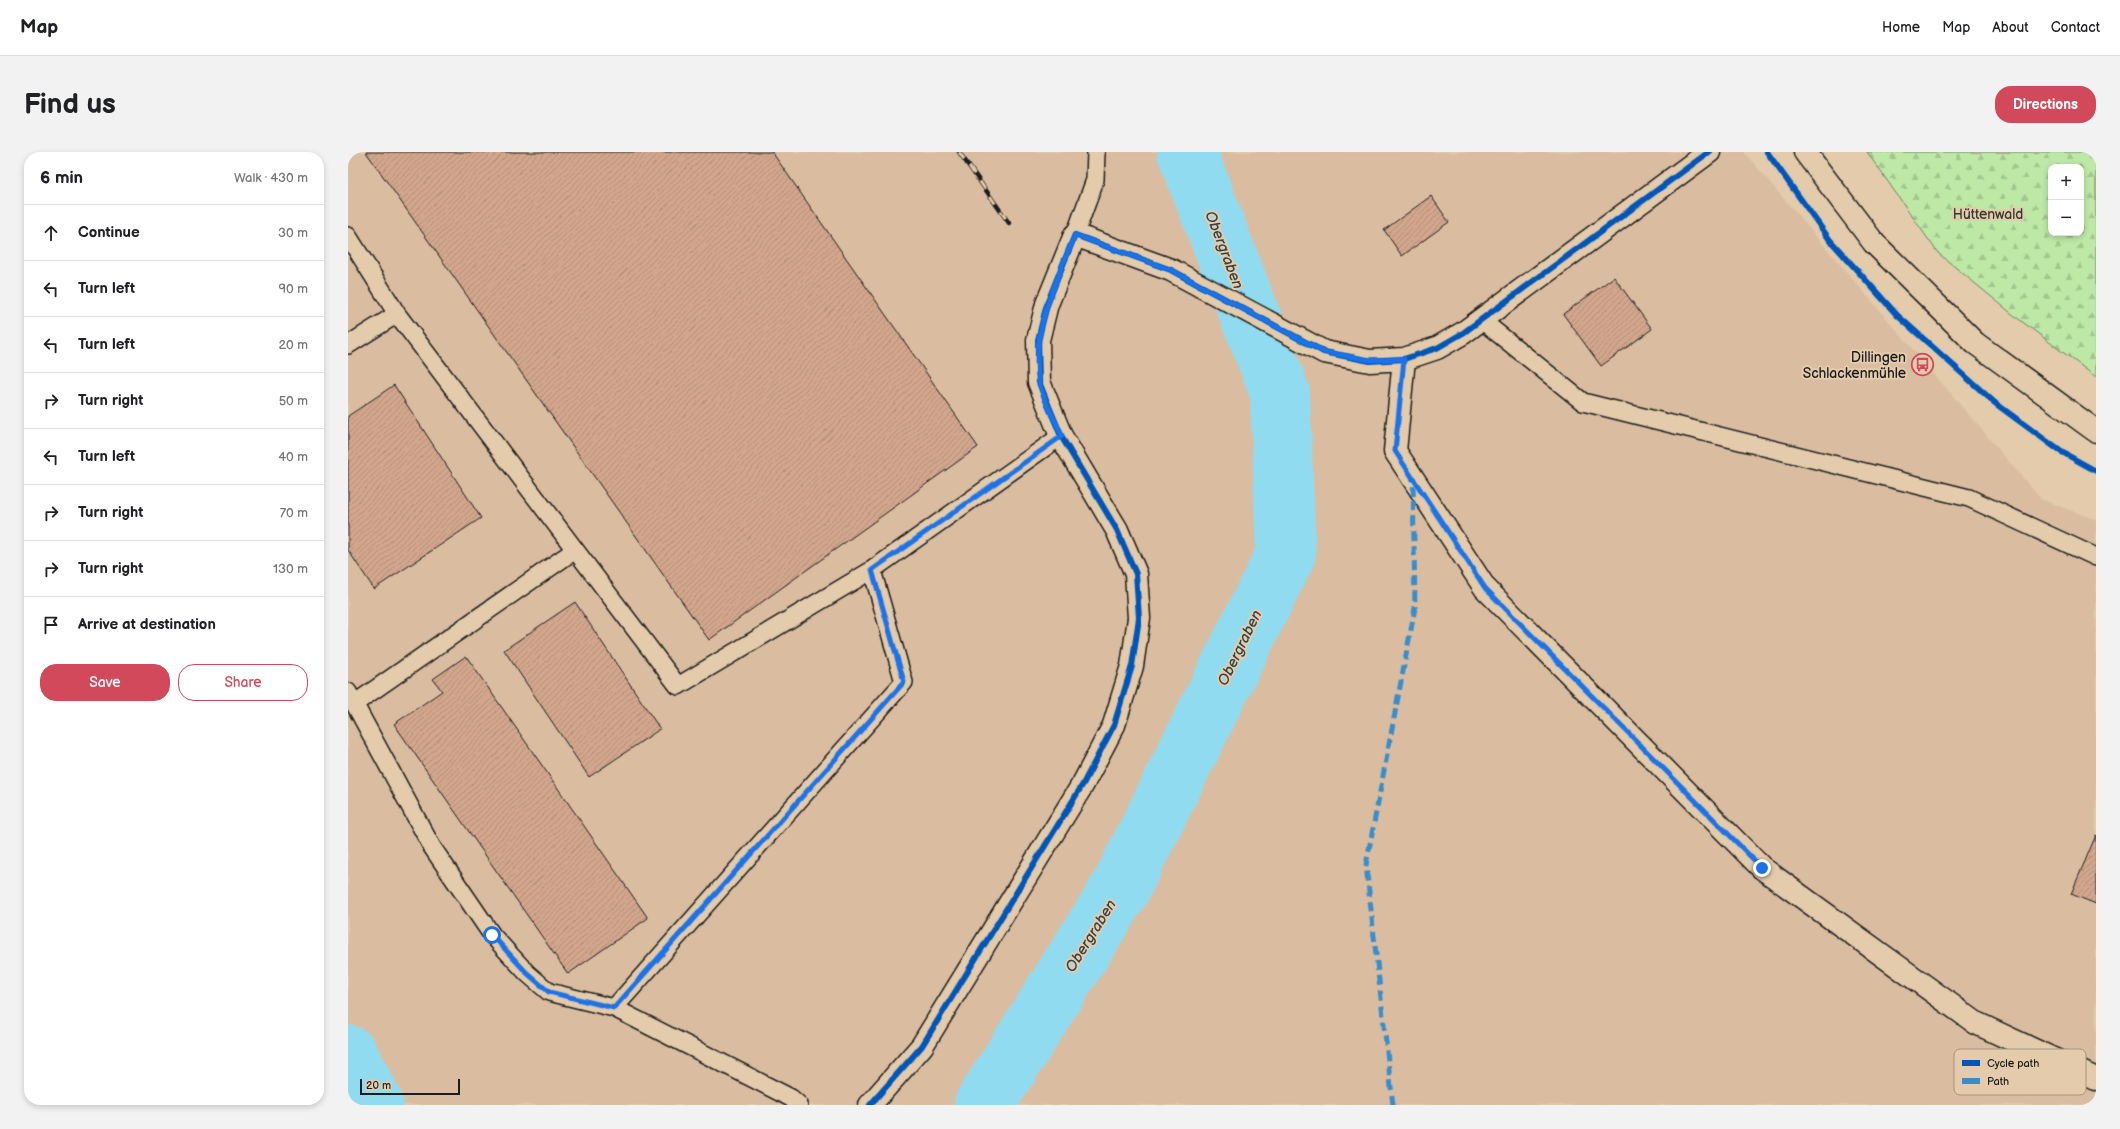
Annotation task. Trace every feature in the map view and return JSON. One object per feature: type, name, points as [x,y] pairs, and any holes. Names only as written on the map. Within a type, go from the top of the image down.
[{"type":"street","points":[[870,1105],[922,1046],[1083,784],[1114,725],[1132,666],[1139,618],[1136,574],[1117,530],[1062,436],[1039,382],[1038,340],[1047,304],[1075,235],[1171,270],[1324,352],[1370,360],[1404,359],[1437,348],[1463,333],[1480,319],[1709,152]]},
{"type":"street","points":[[1805,152],[1874,243],[1975,344],[2096,430]]},
{"type":"street","points":[[1404,359],[1395,451],[1485,588],[1762,868],[1976,1023],[2032,1049]]},
{"type":"street","points":[[2086,1074],[2096,1079]]},
{"type":"lane","points":[[1075,235],[1095,180],[1096,152]]},
{"type":"lane","points":[[348,236],[397,314],[678,686],[872,570],[1062,436]]},
{"type":"lane","points":[[348,345],[397,314]]},
{"type":"lane","points":[[1480,319],[1583,402],[1969,498],[2096,557]]},
{"type":"lane","points":[[575,550],[351,698],[432,847],[492,935],[527,973],[549,992],[614,1008],[739,1070],[791,1098],[799,1105]]},
{"type":"lane","points":[[614,1008],[904,682],[872,570]]},
{"type":"shaded area","points":[[348,152],[1744,152],[2041,499],[2096,520],[2096,1105],[348,1105]]},
{"type":"green space","name":"Hüttenwald","points":[[1867,152],[2096,152],[2096,377],[2016,317],[1938,253]]},
{"type":"building","points":[[366,152],[772,152],[978,447],[709,640]]},
{"type":"building","points":[[1431,196],[1449,222],[1402,256],[1384,230]]},
{"type":"building","points":[[1614,277],[1652,329],[1601,366],[1563,314]]},
{"type":"building","points":[[394,385],[481,518],[374,589],[348,550],[348,416]]},
{"type":"building","points":[[575,602],[660,729],[589,777],[504,650]]},
{"type":"building","points":[[466,656],[648,918],[568,974],[394,724],[442,691],[433,679]]},
{"type":"building","points":[[2096,835],[2096,904],[2071,894]]},
{"type":"waterway","name":"Obergraben","points":[[984,1105],[1120,889],[1286,554],[1280,393],[1187,152]]},
{"type":"waterway","points":[[348,1055],[374,1105]]},
{"type":"railway","points":[[959,152],[1009,223]]},
{"type":"marked path","points":[[1393,1105],[1366,865],[1415,608],[1413,477]]},
{"type":"cycle path","points":[[870,1105],[922,1046],[1083,784],[1114,725],[1132,666],[1139,618],[1136,574],[1117,530],[1061,436],[1039,382],[1038,340],[1047,304],[1075,235],[1171,270],[1324,352],[1370,361],[1404,359],[1437,348],[1463,333],[1709,152]]},
{"type":"cycle path","points":[[1767,152],[1830,240],[1897,315],[1995,403],[2060,451],[2096,471]]},
{"type":"place","name":"Dillingen Schlackenmühle","points":[[1922,365]]},
{"type":"route","points":[[492,935],[527,973],[549,992],[614,1008],[904,682],[872,570],[1062,436],[1039,382],[1038,340],[1047,304],[1075,235],[1171,270],[1324,352],[1370,360],[1404,359],[1395,451],[1485,588],[1762,868]]}]
